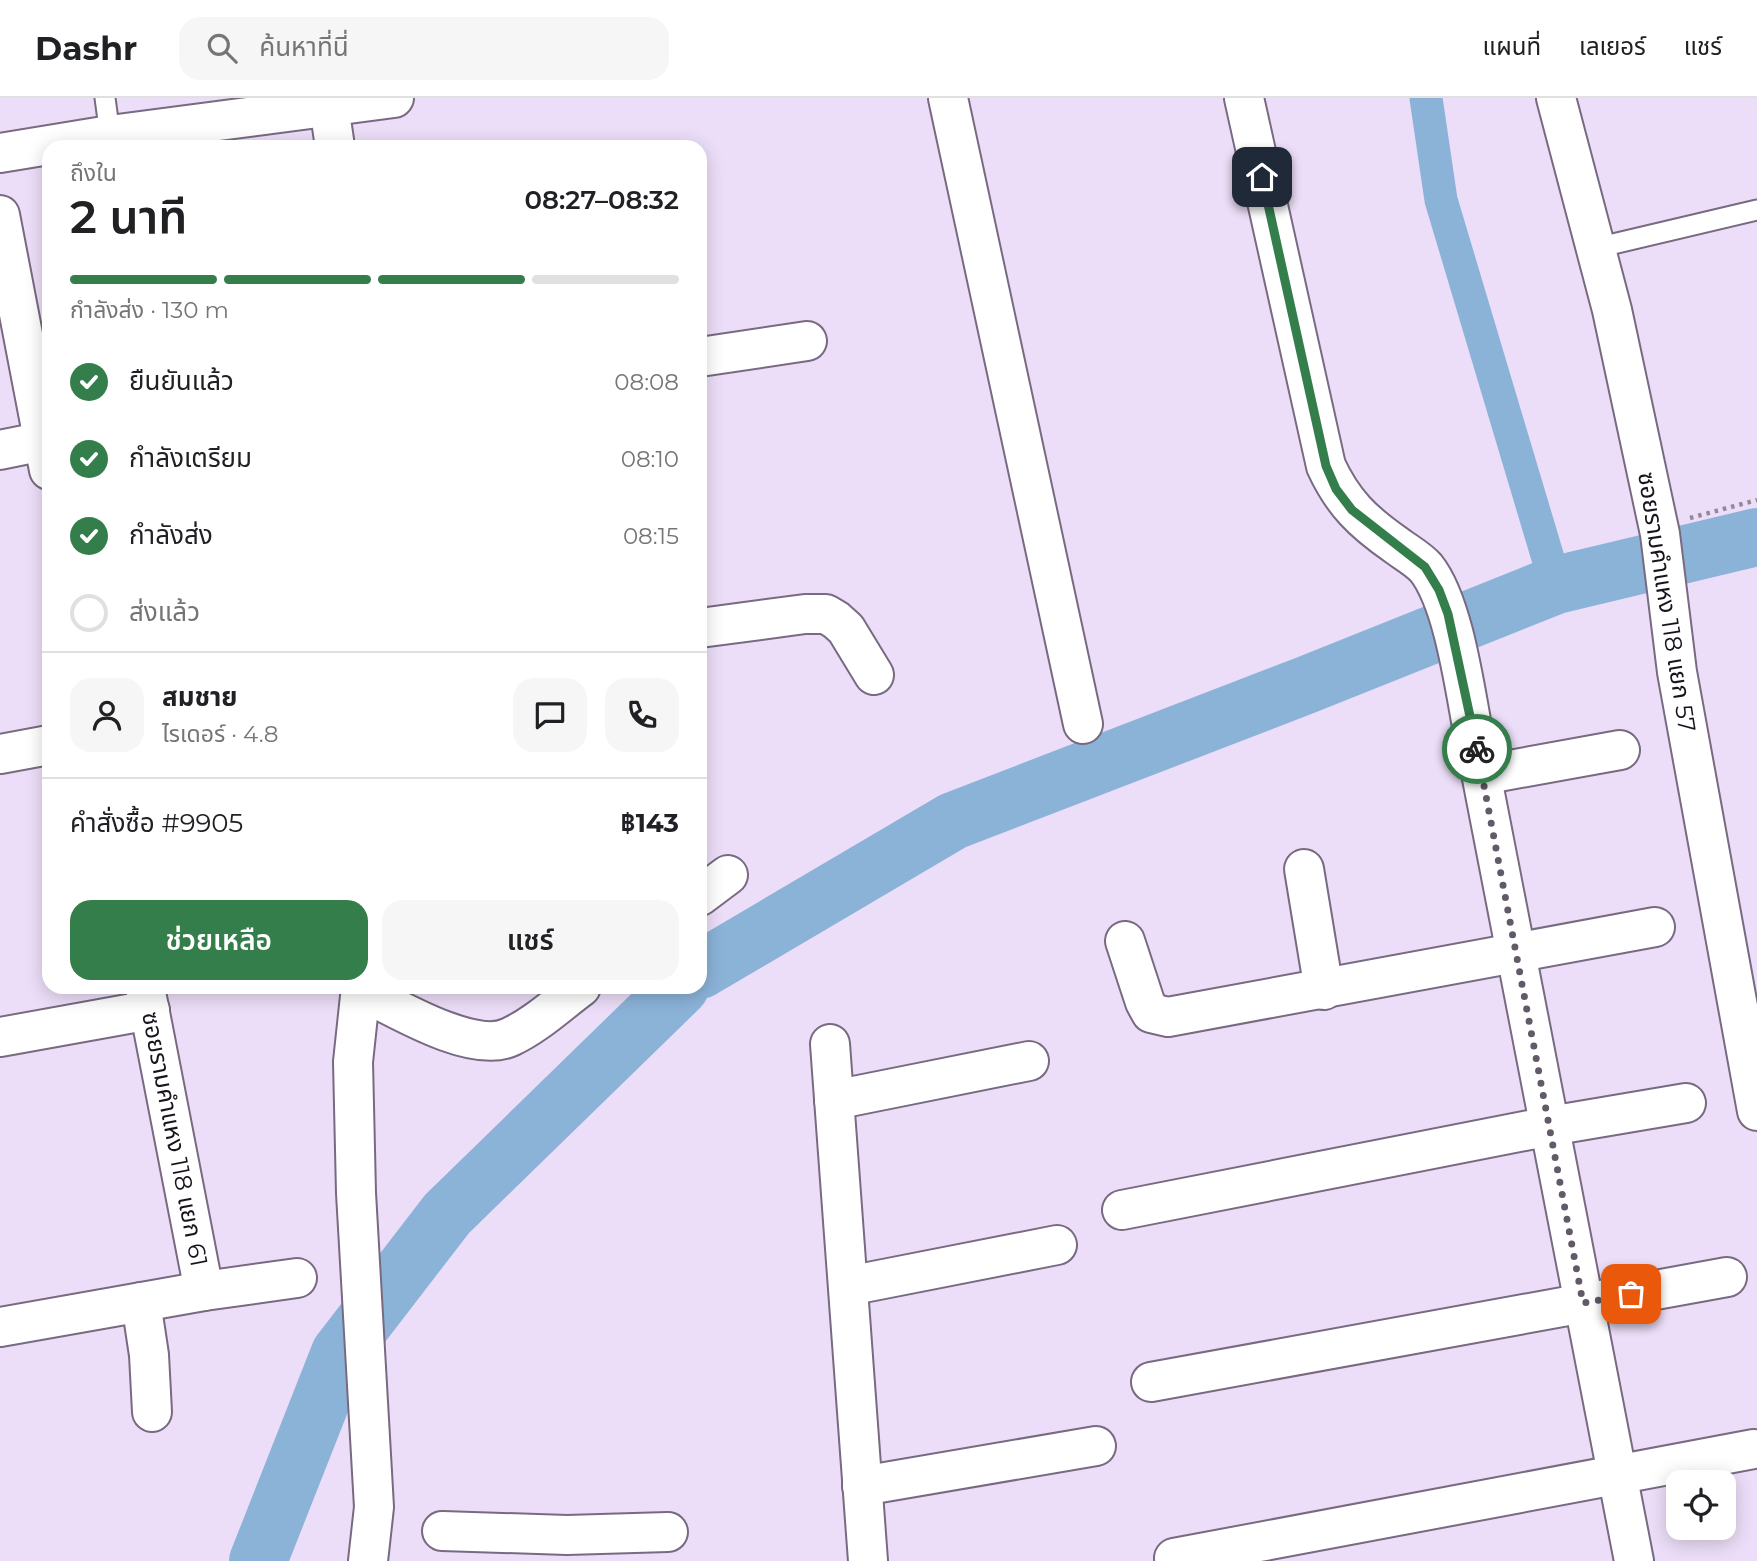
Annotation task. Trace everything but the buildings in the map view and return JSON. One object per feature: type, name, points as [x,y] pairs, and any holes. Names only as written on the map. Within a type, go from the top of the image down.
[{"type":"street","points":[[79,140],[394,98]]},
{"type":"street","points":[[948,98],[1083,724]]},
{"type":"street","points":[[1244,98],[1326,466],[1336,489],[1352,510],[1425,567],[1439,590],[1448,614],[1482,775],[1633,1561]]},
{"type":"street","name":"ซอยรามคำแหง 118 แยก 57","points":[[1556,98],[1612,310],[1659,530],[1677,672],[1757,1111]]},
{"type":"street","points":[[329,106],[334,140]]},
{"type":"street","points":[[0,153],[42,146]]},
{"type":"street","points":[[0,215],[42,434]]},
{"type":"street","points":[[707,356],[807,341]]},
{"type":"street","points":[[0,450],[42,455]]},
{"type":"street","points":[[707,627],[804,614],[825,614],[846,629],[874,675]]},
{"type":"street","points":[[0,754],[42,746]]},
{"type":"street","points":[[1482,775],[1620,750]]},
{"type":"street","points":[[1304,869],[1324,990]]},
{"type":"street","points":[[1125,941],[1145,1002],[1152,1013],[1159,1017],[1176,1017],[1655,927]]},
{"type":"street","points":[[359,994],[352,1062],[356,1193],[374,1507],[368,1561]]},
{"type":"street","points":[[372,994],[460,1037],[485,1041],[508,1039],[572,994]]},
{"type":"street","points":[[0,1037],[147,998]]},
{"type":"street","name":"ซอยรามคำแหง 118 แยก 61","points":[[147,998],[204,1291]]},
{"type":"street","points":[[830,1044],[868,1561]]},
{"type":"street","points":[[834,1100],[1029,1061]]},
{"type":"street","points":[[1122,1210],[1550,1126],[1686,1103]]},
{"type":"street","points":[[848,1286],[1057,1245]]},
{"type":"street","points":[[1151,1382],[1727,1277]]},
{"type":"street","points":[[0,1327],[204,1291],[297,1278]]},
{"type":"street","points":[[141,1302],[149,1355],[152,1412]]},
{"type":"street","points":[[862,1486],[1096,1446]]},
{"type":"street","points":[[1174,1558],[1754,1449]]},
{"type":"street","points":[[442,1531],[566,1548],[668,1532]]},
{"type":"lane","points":[[104,98],[110,135]]},
{"type":"lane","points":[[1596,248],[1757,210]]},
{"type":"path","points":[[1659,530],[1757,500]]},
{"type":"waterway","points":[[1426,98],[1441,200],[1556,585]]},
{"type":"waterway","points":[[707,966],[953,821],[1556,585],[1757,537]]},
{"type":"waterway","points":[[258,1561],[340,1353],[447,1214],[673,994]]},
{"type":"way so far","points":[[1477,749],[1583,1303],[1631,1294]]},
{"type":"route","points":[[1262,177],[1326,466],[1336,489],[1352,510],[1425,567],[1439,590],[1448,614],[1477,749]]}]
